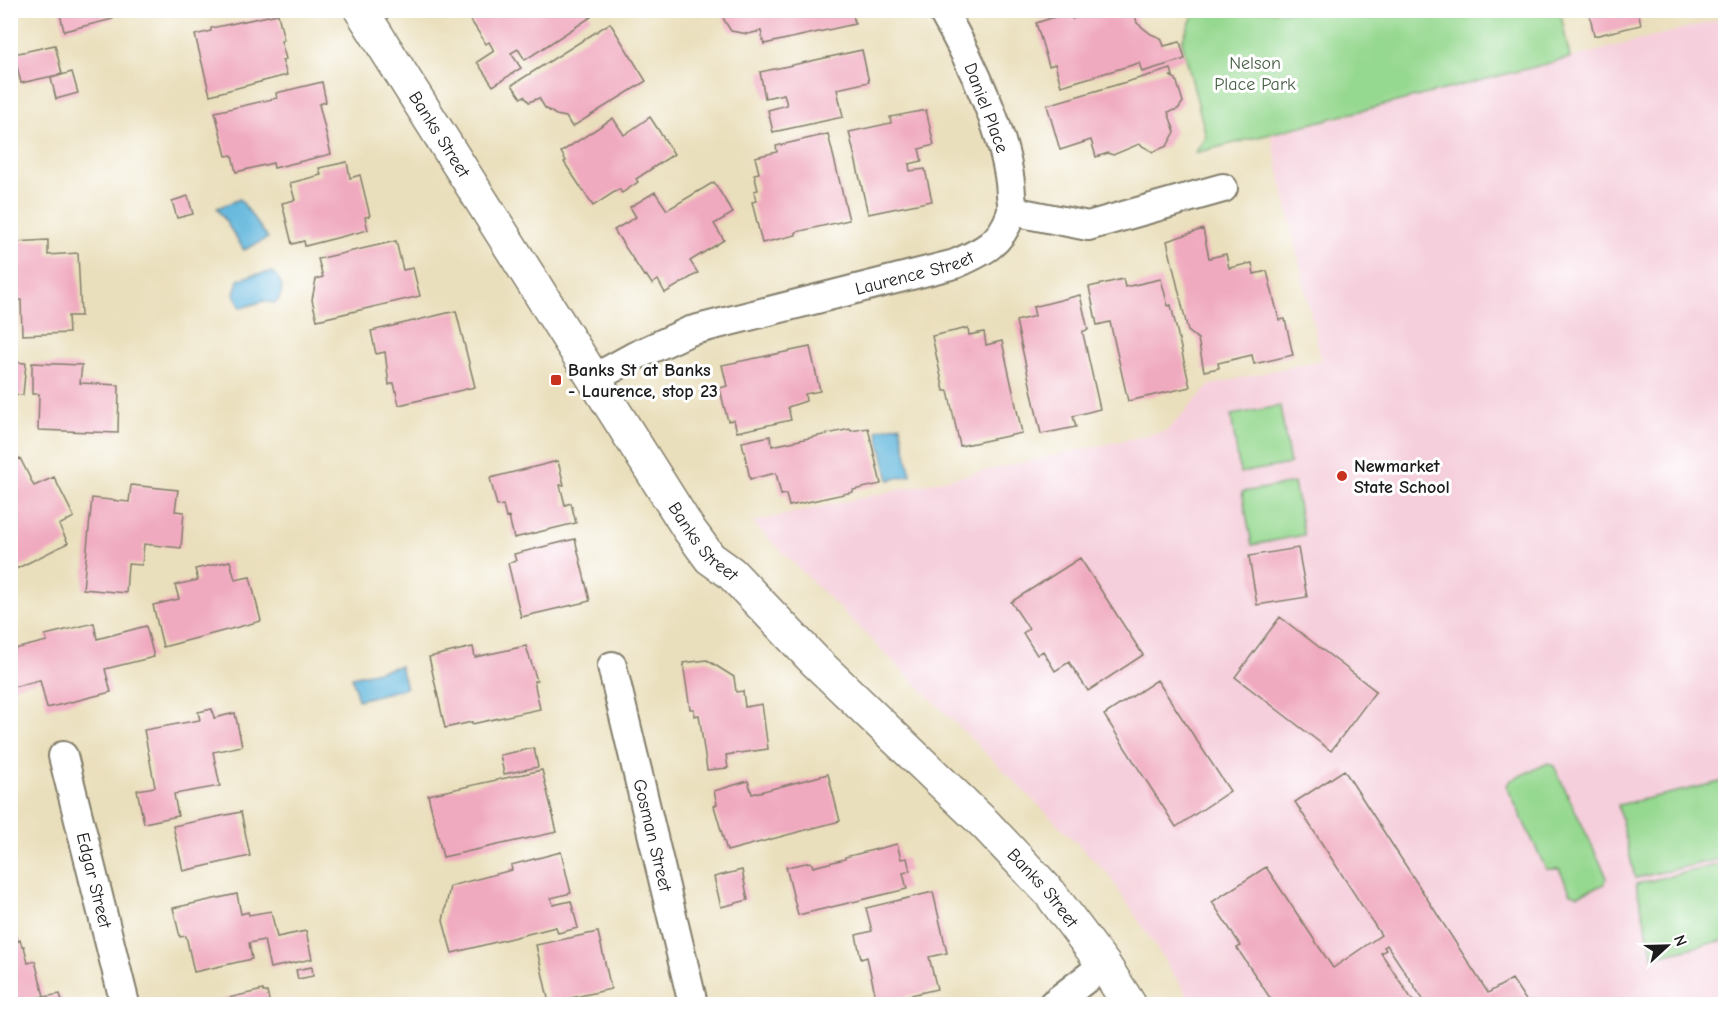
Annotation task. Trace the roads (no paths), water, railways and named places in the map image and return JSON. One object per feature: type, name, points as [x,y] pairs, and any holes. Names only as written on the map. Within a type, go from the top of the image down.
[{"type":"main road","name":"Banks Street","points":[[361,10],[593,380],[688,528],[710,558],[731,573],[815,661],[986,825],[1050,893],[1104,965],[1129,1005]]},
{"type":"street","name":"Daniel Place","points":[[942,10],[978,80],[995,127],[1011,174],[1012,211]]},
{"type":"street","points":[[1012,211],[1088,226],[1224,188]]},
{"type":"street","name":"Laurence Street","points":[[593,380],[635,356],[690,331],[955,264],[984,251],[1002,232],[1012,211]]},
{"type":"street","name":"Gosman Street","points":[[612,666],[693,1005]]},
{"type":"street","name":"Edgar Street","points":[[63,756],[125,1005]]},
{"type":"street","points":[[1053,1005],[1104,965]]},
{"type":"water","points":[[240,199],[268,238],[244,250],[217,208]]},
{"type":"water","points":[[272,272],[281,285],[278,301],[273,303],[264,301],[241,308],[234,294],[238,280]]},
{"type":"water","points":[[900,425],[911,475],[889,480],[877,430]]},
{"type":"water","points":[[400,666],[406,688],[358,700],[352,677]]},
{"type":"place","name":"Banks St at Banks - Laurence, stop 23","points":[[556,380]]},
{"type":"place","name":"Newmarket State School","points":[[1342,476]]},
{"type":"park label","name":"Nelson Place Park","points":[[1255,73]]}]
